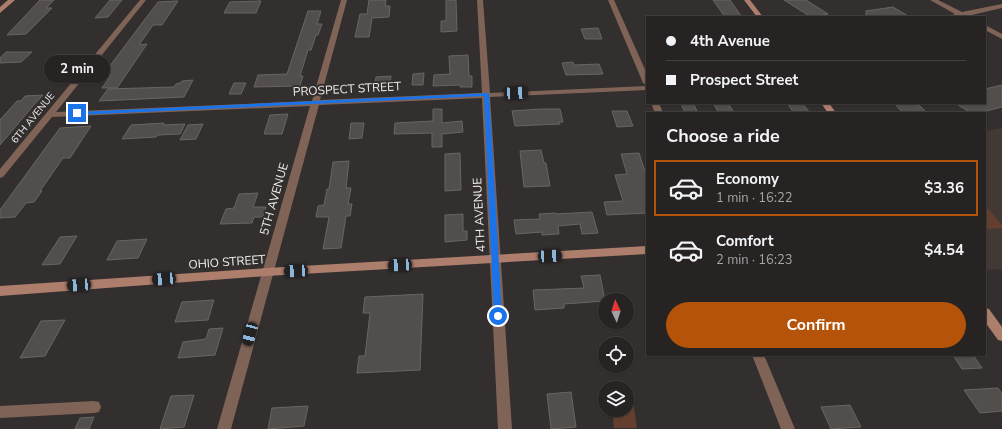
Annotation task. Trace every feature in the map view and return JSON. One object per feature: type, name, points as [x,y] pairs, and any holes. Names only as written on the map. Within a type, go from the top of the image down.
[{"type":"street","points":[[0,11],[12,0]]},
{"type":"street","name":"6TH AVENUE","points":[[0,175],[143,0]]},
{"type":"street","name":"5TH AVENUE","points":[[224,429],[344,0]]},
{"type":"street","name":"4TH AVENUE","points":[[480,0],[487,94],[494,259],[505,429]]},
{"type":"street","points":[[611,0],[646,81]]},
{"type":"street","points":[[747,0],[759,16]]},
{"type":"street","points":[[933,0],[963,16],[1002,6]]},
{"type":"street","points":[[986,28],[1002,36]]},
{"type":"street","name":"PROSPECT STREET","points":[[49,115],[487,94],[646,88]]},
{"type":"street","name":"OHIO STREET","points":[[0,290],[267,272],[646,250]]},
{"type":"street","points":[[986,314],[1002,336]]},
{"type":"street","points":[[758,356],[788,429]]},
{"type":"street","points":[[0,412],[94,407]]},
{"type":"shaded area","points":[[1002,128],[1002,269],[986,270],[986,131]]},
{"type":"shaded area","points":[[986,206],[1002,225],[1002,228],[986,229]]},
{"type":"shaded area","points":[[634,408],[637,428],[614,428],[613,417],[634,417]]},
{"type":"building","points":[[40,0],[54,0],[46,8],[52,8],[26,34],[7,35]]},
{"type":"building","points":[[110,0],[122,0],[108,17],[95,18]]},
{"type":"building","points":[[369,0],[386,0],[385,6],[390,6],[389,17],[372,18],[369,37],[355,37],[360,14],[367,14]]},
{"type":"building","points":[[446,0],[456,0],[457,31],[441,32],[441,21],[446,21]]},
{"type":"building","points":[[713,0],[730,0],[741,16],[724,16]]},
{"type":"building","points":[[784,0],[806,0],[828,14],[809,16]]},
{"type":"building","points":[[178,1],[162,25],[153,25],[139,45],[147,44],[117,88],[102,88],[111,75],[103,75],[158,2]]},
{"type":"building","points":[[261,1],[256,13],[224,13],[230,2]]},
{"type":"building","points":[[893,7],[908,16],[866,16],[866,11]]},
{"type":"building","points":[[308,11],[321,11],[317,24],[322,24],[318,35],[316,35],[311,50],[308,50],[300,76],[303,76],[300,86],[254,87],[258,75],[287,74]]},
{"type":"building","points":[[598,28],[602,39],[585,39],[581,29]]},
{"type":"building","points":[[6,52],[32,52],[21,62],[0,63],[0,58]]},
{"type":"building","points":[[468,55],[469,76],[472,76],[472,87],[460,87],[460,85],[433,86],[434,75],[450,74],[449,56]]},
{"type":"building","points":[[573,62],[574,65],[599,64],[603,74],[566,75],[562,63]]},
{"type":"building","points":[[424,73],[423,85],[412,85],[413,74]]},
{"type":"building","points":[[391,76],[390,86],[374,87],[376,77]]},
{"type":"building","points":[[193,80],[184,97],[99,101],[108,89],[174,87],[182,81]]},
{"type":"building","points":[[234,83],[246,83],[241,94],[229,94]]},
{"type":"building","points":[[1002,85],[1002,107],[982,112],[969,112],[957,104],[986,104],[986,89]]},
{"type":"building","points":[[43,95],[0,145],[0,120],[17,101],[21,101],[25,96]]},
{"type":"building","points":[[681,104],[694,104],[698,112],[685,112]]},
{"type":"building","points":[[714,104],[729,104],[733,112],[718,112]]},
{"type":"building","points":[[788,104],[803,104],[809,112],[793,112]]},
{"type":"building","points":[[895,104],[918,104],[926,112],[902,112]]},
{"type":"building","points":[[433,109],[442,109],[442,123],[462,121],[463,132],[442,134],[442,147],[432,147],[432,133],[394,134],[395,123],[433,121]]},
{"type":"building","points":[[560,109],[563,122],[559,122],[560,124],[515,126],[512,111]]},
{"type":"building","points":[[612,111],[627,111],[633,126],[617,127]]},
{"type":"building","points":[[288,114],[282,134],[264,134],[270,115]]},
{"type":"building","points":[[164,123],[163,125],[185,124],[180,134],[122,139],[131,125]]},
{"type":"building","points":[[351,123],[364,123],[362,138],[349,139]]},
{"type":"building","points":[[203,124],[196,139],[180,140],[188,125]]},
{"type":"building","points":[[91,126],[70,158],[63,158],[34,202],[26,203],[15,217],[0,218],[0,210],[60,128]]},
{"type":"building","points":[[541,150],[544,163],[546,163],[550,186],[524,187],[520,151]]},
{"type":"building","points":[[460,153],[461,190],[445,191],[445,154]]},
{"type":"building","points":[[639,153],[646,175],[646,213],[607,215],[604,202],[623,201],[615,175],[627,174],[621,154]]},
{"type":"building","points":[[349,161],[346,188],[351,188],[348,204],[352,204],[350,216],[346,216],[341,248],[323,249],[329,217],[316,217],[318,206],[324,205],[327,189],[329,189],[333,162]]},
{"type":"building","points":[[258,193],[253,207],[266,207],[263,217],[254,217],[252,223],[220,224],[226,209],[234,208],[239,194]]},
{"type":"building","points":[[592,212],[598,233],[582,234],[580,224],[558,226],[559,234],[542,235],[542,232],[516,234],[514,220],[540,219],[539,214]]},
{"type":"building","points":[[463,214],[463,231],[467,231],[467,240],[445,242],[445,215]]},
{"type":"building","points":[[77,236],[60,264],[42,265],[60,237]]},
{"type":"building","points":[[147,239],[138,258],[107,260],[117,241]]},
{"type":"building","points":[[600,275],[603,293],[598,293],[598,302],[564,304],[564,308],[535,310],[533,290],[584,288],[581,276]]},
{"type":"building","points":[[423,294],[420,370],[357,373],[359,356],[365,356],[370,313],[363,313],[365,297]]},
{"type":"building","points":[[214,300],[208,320],[175,322],[182,302]]},
{"type":"building","points":[[65,320],[45,356],[20,358],[41,321]]},
{"type":"building","points":[[223,328],[215,355],[178,358],[183,342],[206,339],[209,329]]},
{"type":"building","points":[[954,356],[974,356],[982,368],[962,369]]},
{"type":"building","points":[[998,388],[1002,394],[1002,411],[980,413],[964,390]]},
{"type":"building","points":[[571,392],[576,427],[551,429],[547,394]]},
{"type":"building","points":[[194,395],[184,427],[160,429],[171,396]]},
{"type":"building","points":[[850,405],[861,427],[831,429],[821,407]]},
{"type":"building","points":[[308,406],[304,426],[268,429],[272,408]]},
{"type":"building","points":[[94,417],[89,429],[75,429],[80,418]]},
{"type":"route","points":[[77,113],[487,94],[498,316]]}]
